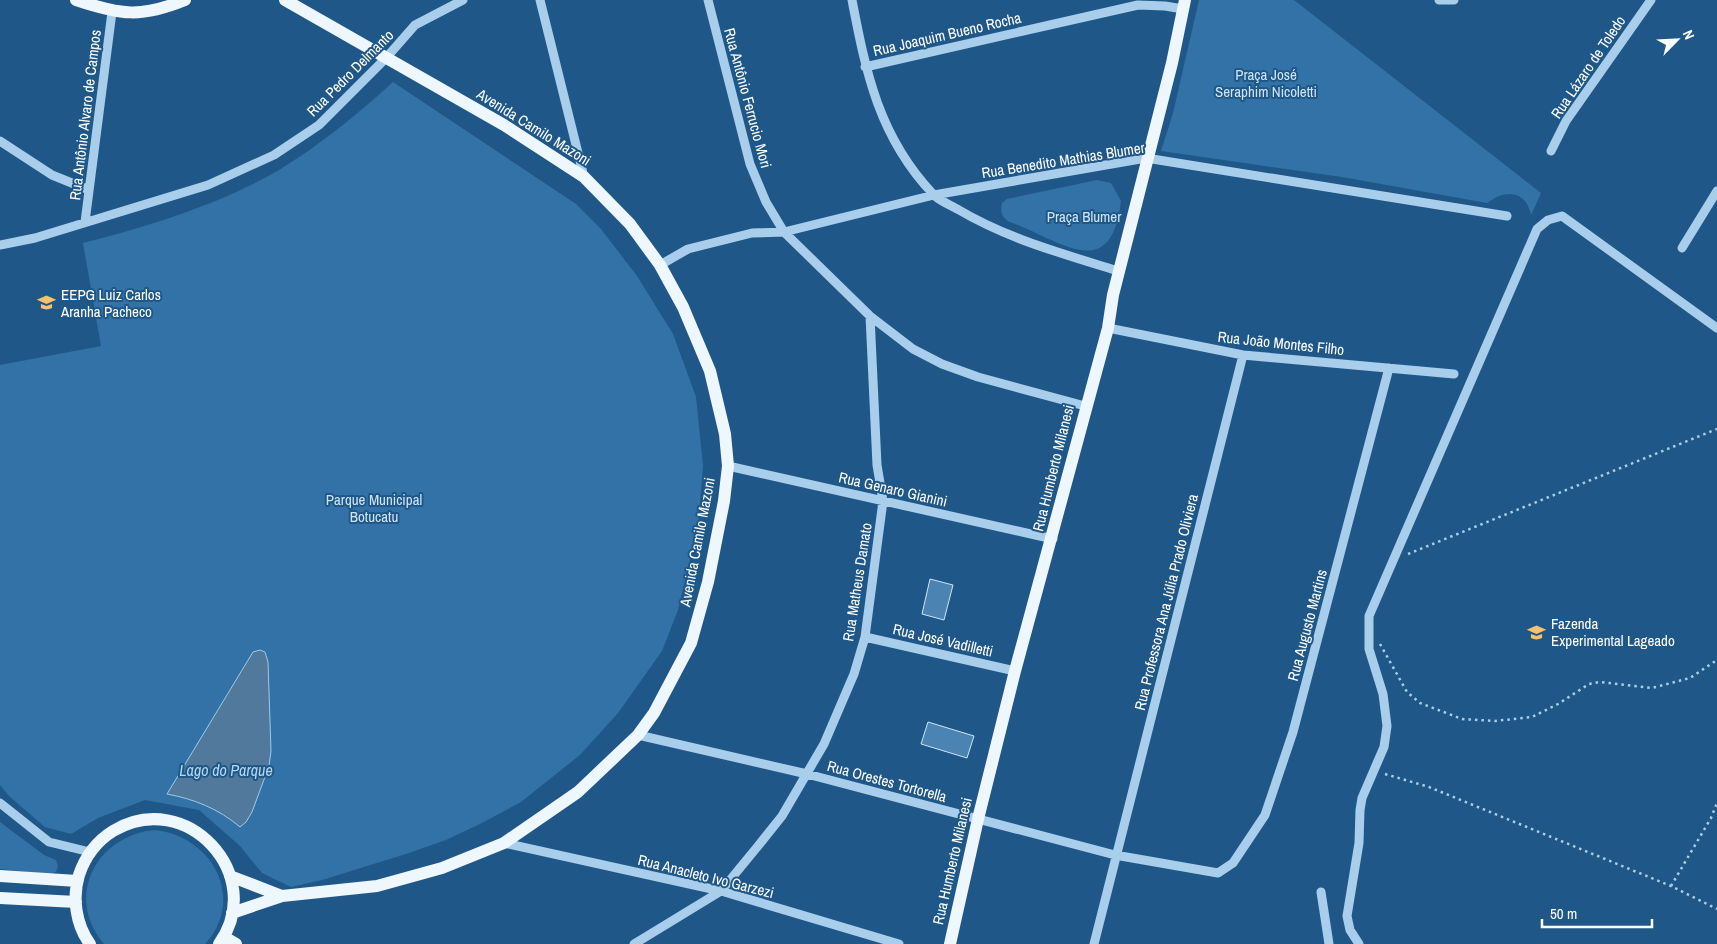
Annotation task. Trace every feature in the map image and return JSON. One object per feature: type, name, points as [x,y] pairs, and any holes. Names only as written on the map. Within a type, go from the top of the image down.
[{"type":"main road","points":[[76,0],[112,12],[138,13],[163,9],[185,0]]},
{"type":"main road","name":"Avenida Camilo Mazoni","points":[[232,913],[282,896],[377,886],[442,868],[504,843],[578,792],[638,735],[654,713],[692,643],[708,582],[724,501],[728,466],[725,434],[710,371],[682,307],[660,265],[630,224],[584,177],[504,125],[285,0]]},
{"type":"main road","name":"Rua Humberto Milanesi","points":[[950,944],[978,819],[1015,671],[1052,539],[1085,406],[1108,328],[1118,271],[1172,63],[1184,4]]},
{"type":"main road","points":[[90,944],[82,929],[76,902],[77,882],[90,852],[108,834],[142,820],[167,820],[179,824],[201,835],[219,853],[230,876],[233,900],[232,913],[221,940],[236,944]]},
{"type":"main road","points":[[0,876],[77,882]]},
{"type":"main road","name":"Avenida Camilo Mazoni","points":[[230,876],[282,896]]},
{"type":"main road","points":[[0,898],[76,902]]},
{"type":"street","name":"Rua Pedro Delmanto","points":[[0,245],[35,238],[208,185],[274,155],[319,125],[386,58],[414,26],[463,0]]},
{"type":"street","points":[[540,0],[584,177]]},
{"type":"street","name":"Rua Antônio Ferrucio Mori","points":[[708,0],[750,164],[766,202],[784,232],[870,316],[913,349],[942,364],[978,377],[1085,406]]},
{"type":"street","points":[[852,0],[865,66],[882,116],[908,162],[934,195],[1006,234],[1118,271]]},
{"type":"street","points":[[1438,0],[1454,0]]},
{"type":"street","name":"Rua Lázaro de Toledo","points":[[1550,151],[1566,121],[1651,0]]},
{"type":"street","name":"Rua Joaquim Bueno Rocha","points":[[865,66],[1138,5],[1165,6],[1184,4]]},
{"type":"street","name":"Rua Antônio Alvaro de Campos","points":[[85,222],[112,12]]},
{"type":"street","points":[[0,141],[52,175],[89,190]]},
{"type":"street","name":"Rua Benedito Mathias Blumer","points":[[660,265],[688,249],[752,233],[784,232],[934,195],[1146,158],[1508,216]]},
{"type":"street","points":[[1682,248],[1717,191]]},
{"type":"street","points":[[1359,944],[1350,930],[1347,916],[1359,843],[1362,798],[1384,747],[1386,711],[1369,648],[1369,616],[1537,229],[1548,220],[1562,216],[1717,328]]},
{"type":"street","name":"Rua Matheus Damato","points":[[634,944],[721,890],[782,816],[832,727],[854,674],[865,637],[883,501],[877,466],[870,316]]},
{"type":"street","name":"Rua João Montes Filho","points":[[1108,328],[1243,355],[1454,374]]},
{"type":"street","name":"Rua Professora Ana Júlia Prado Oliviera","points":[[1094,944],[1243,355]]},
{"type":"street","name":"Rua Augusto Martins","points":[[1218,873],[1233,863],[1265,815],[1293,732],[1389,368]]},
{"type":"street","name":"Rua Genaro Gianini","points":[[728,466],[1052,539]]},
{"type":"street","name":"Rua José Vadilletti","points":[[865,637],[1015,671]]},
{"type":"street","name":"Rua Orestes Tortorella","points":[[638,735],[807,774],[1115,855],[1218,873]]},
{"type":"street","points":[[0,803],[49,842],[90,852]]},
{"type":"street","name":"Rua Anacleto Ivo Garzezi","points":[[504,843],[721,890],[899,944]]},
{"type":"street","points":[[1321,892],[1329,944]]},
{"type":"path","points":[[1393,562],[1428,545],[1717,429]]},
{"type":"path","points":[[1368,632],[1385,649],[1407,692],[1420,702],[1462,719],[1495,721],[1532,717],[1558,704],[1589,684],[1600,682],[1652,688],[1690,678],[1717,660]]},
{"type":"path","points":[[1374,771],[1429,787],[1671,886],[1717,909]]},
{"type":"path","points":[[1671,886],[1711,818],[1717,803]]},
{"type":"green space","name":"Praça José Seraphim Nicoletti","points":[[1199,0],[1294,0],[1541,193],[1531,215],[1525,201],[1514,194],[1501,195],[1487,203],[1342,177],[1161,151],[1173,113]]},
{"type":"green space","name":"Parque Municipal Botucatu","points":[[393,82],[576,204],[601,229],[637,276],[673,334],[696,397],[703,466],[698,526],[678,610],[662,651],[618,713],[580,755],[521,802],[446,840],[322,880],[291,887],[262,873],[240,846],[199,810],[145,800],[98,818],[71,834],[45,827],[9,796],[0,785],[0,365],[101,346],[83,243],[159,222],[208,204],[256,182],[279,170],[324,140]]},
{"type":"green space","name":"Praça Blumer","points":[[1097,180],[1111,183],[1121,201],[1115,227],[1107,242],[1095,250],[1081,250],[1065,246],[1010,222],[1002,214],[1002,203],[1007,199]]},
{"type":"green space","points":[[0,822],[44,855],[56,860],[58,866],[56,872],[48,874],[0,869]]},
{"type":"green space","points":[[154,830],[174,834],[192,843],[206,856],[217,872],[222,889],[223,907],[217,926],[205,944],[104,944],[92,926],[87,907],[87,889],[92,872],[102,856],[116,844],[134,835]]},
{"type":"water","name":"Lago do Parque","points":[[260,650],[265,652],[268,662],[271,751],[269,766],[252,812],[246,822],[240,827],[224,815],[206,806],[167,794],[253,652]]},
{"type":"building","points":[[930,579],[953,585],[944,620],[922,614]]},
{"type":"building","points":[[928,722],[974,736],[967,758],[921,744]]},
{"type":"place","name":"EEPG Luiz Carlos Aranha Pacheco","points":[[47,303]]},
{"type":"place","name":"Fazenda Experimental Lageado","points":[[1537,632]]}]
